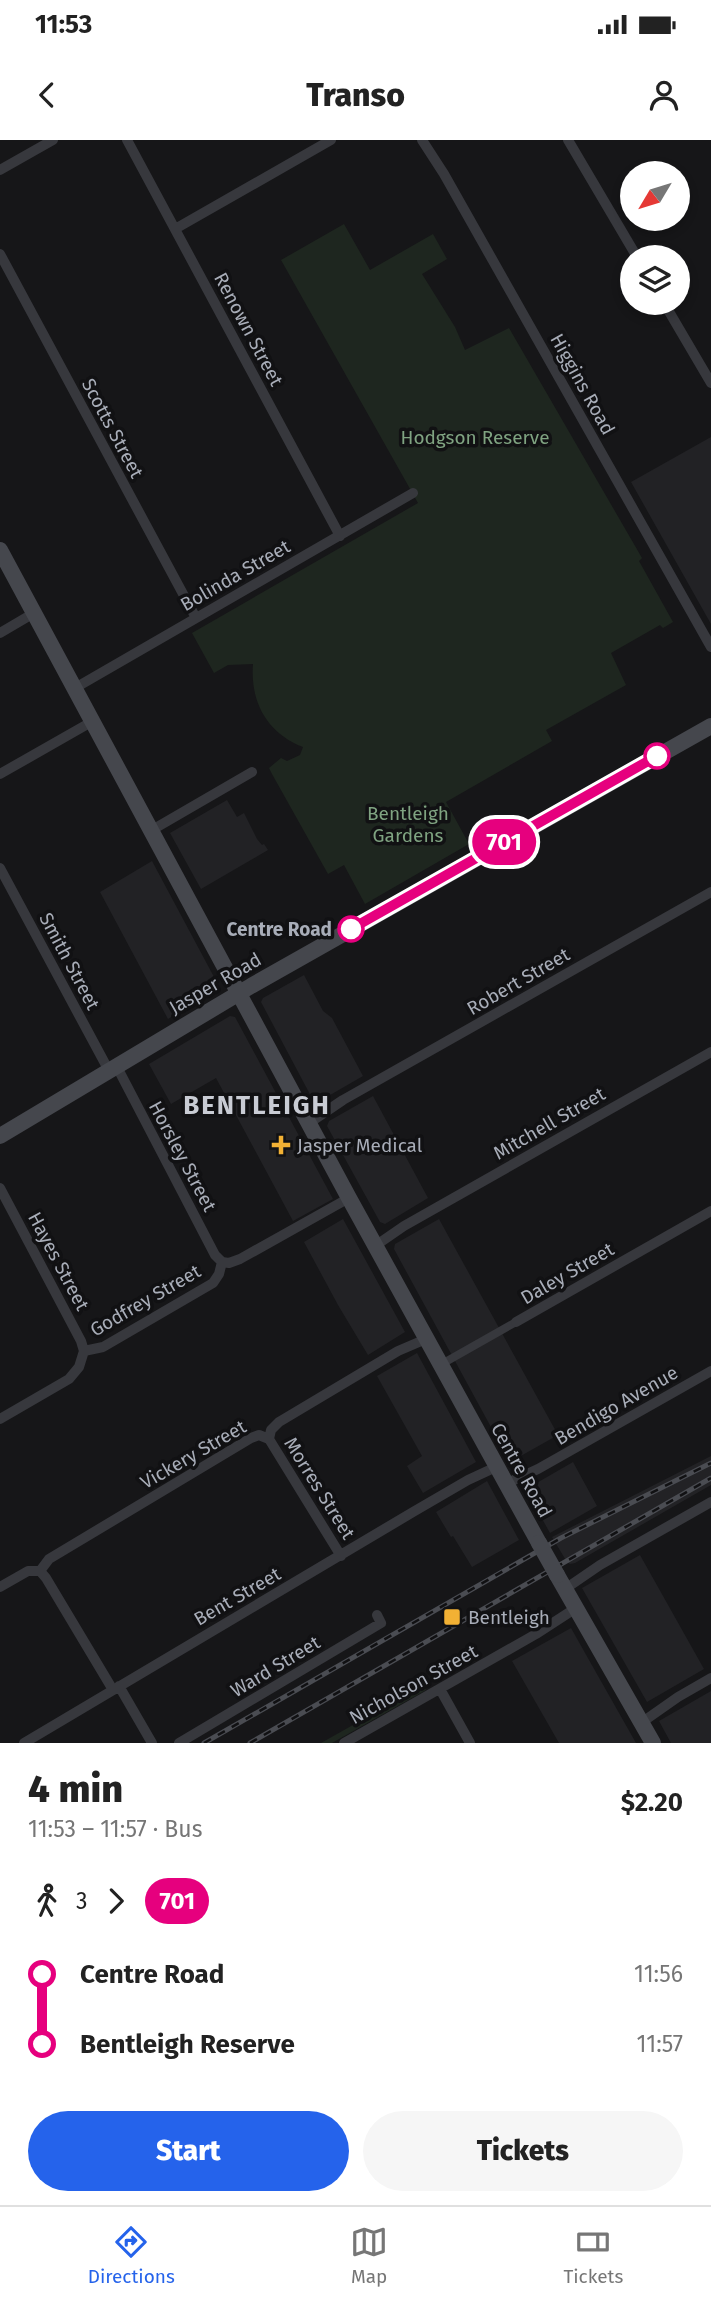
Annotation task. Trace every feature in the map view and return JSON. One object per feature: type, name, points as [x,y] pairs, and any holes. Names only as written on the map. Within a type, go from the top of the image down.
[{"type":"main road","name":"Centre Road","points":[[0,550],[373,1243],[507,1487],[653,1743]]},
{"type":"main road","name":"Jasper Road","points":[[0,1136],[239,993],[711,726]]},
{"type":"street","points":[[0,170],[53,140]]},
{"type":"street","name":"Renown Street","points":[[127,140],[341,536]]},
{"type":"street","points":[[175,229],[331,140]]},
{"type":"street","name":"Higgins Road","points":[[422,140],[444,174],[711,647]]},
{"type":"street","points":[[568,140],[630,245]]},
{"type":"street","name":"Scotts Street","points":[[0,254],[196,618]]},
{"type":"street","points":[[671,315],[711,383]]},
{"type":"street","name":"Bolinda Street","points":[[75,688],[413,493]]},
{"type":"street","points":[[0,633],[34,613]]},
{"type":"street","points":[[0,774],[93,721]]},
{"type":"street","points":[[152,830],[252,772]]},
{"type":"street","name":"Smith Street","points":[[0,868],[112,1067]]},
{"type":"street","name":"Robert Street","points":[[307,1120],[711,891]]},
{"type":"street","name":"Mitchell Street","points":[[373,1243],[711,1052]]},
{"type":"street","name":"Horsley Street","points":[[112,1067],[215,1255],[222,1262]]},
{"type":"street","name":"Hayes Street","points":[[0,1188],[81,1341],[83,1351]]},
{"type":"street","name":"Godfrey Street","points":[[0,1419],[73,1375],[79,1367],[83,1351],[103,1347],[213,1283],[222,1262],[229,1263],[240,1259],[349,1198]]},
{"type":"street","name":"Daley Street","points":[[440,1365],[711,1211]]},
{"type":"street","name":"Vickery Street","points":[[0,1587],[28,1571],[40,1571],[49,1559],[251,1438],[259,1435],[269,1439],[271,1430],[279,1422],[424,1336]]},
{"type":"street","name":"Bendigo Avenue","points":[[507,1487],[526,1480],[538,1469],[711,1371]]},
{"type":"street","name":"Morres Street","points":[[269,1439],[341,1556]]},
{"type":"street","name":"Bent Street","points":[[24,1743],[495,1464]]},
{"type":"street","points":[[561,1582],[600,1565],[711,1502]]},
{"type":"street","points":[[40,1571],[152,1743]]},
{"type":"street","name":"Nicholson Street","points":[[344,1743],[578,1611]]},
{"type":"street","name":"Ward Street","points":[[179,1743],[381,1623],[377,1615]]},
{"type":"street","points":[[639,1719],[711,1678]]},
{"type":"street","points":[[440,1689],[470,1743]]},
{"type":"shaded area","points":[[711,437],[711,624],[631,482]]},
{"type":"shaded area","points":[[227,800],[237,817],[244,813],[257,839],[268,850],[201,889],[170,833]]},
{"type":"shaded area","points":[[152,861],[215,983],[211,992],[168,1019],[100,892]]},
{"type":"shaded area","points":[[304,975],[323,1011],[332,1018],[363,1076],[318,1102],[313,1100],[261,1002],[263,998]]},
{"type":"shaded area","points":[[230,1016],[235,1017],[333,1199],[293,1221],[216,1078],[171,1104],[149,1064]]},
{"type":"shaded area","points":[[373,1096],[428,1198],[385,1224],[380,1222],[327,1126],[329,1121]]},
{"type":"shaded area","points":[[343,1219],[405,1332],[368,1355],[304,1242]]},
{"type":"shaded area","points":[[439,1219],[558,1435],[510,1462],[394,1249],[395,1244]]},
{"type":"shaded area","points":[[417,1353],[476,1462],[423,1493],[407,1466],[422,1456],[377,1376]]},
{"type":"shaded area","points":[[711,1456],[711,1485],[575,1563],[567,1562],[552,1537]]},
{"type":"shaded area","points":[[573,1462],[597,1506],[550,1533],[527,1492],[528,1488]]},
{"type":"shaded area","points":[[487,1481],[519,1540],[472,1567],[436,1512]]},
{"type":"shaded area","points":[[640,1555],[704,1669],[647,1702],[582,1588]]},
{"type":"shaded area","points":[[571,1628],[636,1743],[559,1743],[512,1661]]},
{"type":"shaded area","points":[[711,1691],[711,1743],[671,1743],[659,1721]]},
{"type":"green space","points":[[344,224],[370,270],[433,234],[447,259],[422,274],[455,327],[465,350],[509,328],[642,558],[639,561],[673,622],[663,628],[660,625],[611,653],[626,685],[546,730],[552,741],[446,802],[469,844],[365,904],[344,865],[328,874],[269,768],[281,758],[287,761],[300,755],[303,747],[280,733],[263,715],[254,691],[253,664],[228,665],[214,673],[192,633],[418,503],[281,260]]},
{"type":"green space","points":[[424,1685],[426,1690],[332,1743],[321,1743]]},
{"type":"railway","points":[[204,1743],[561,1538],[711,1463]]},
{"type":"railway","points":[[250,1743],[711,1478]]},
{"type":"bus line","name":"701","points":[[351,929],[657,756]]},
{"type":"place","name":"Centre Road","points":[[351,929]]},
{"type":"place","name":"Jasper Medical","points":[[281,1145]]},
{"type":"place","name":"Bentleigh","points":[[452,1617]]},
{"type":"district","name":"BENTLEIGH","points":[[257,1105]]},
{"type":"park label","name":"Hodgson Reserve","points":[[475,437]]},
{"type":"park label","name":"Bentleigh Gardens","points":[[408,824]]}]
